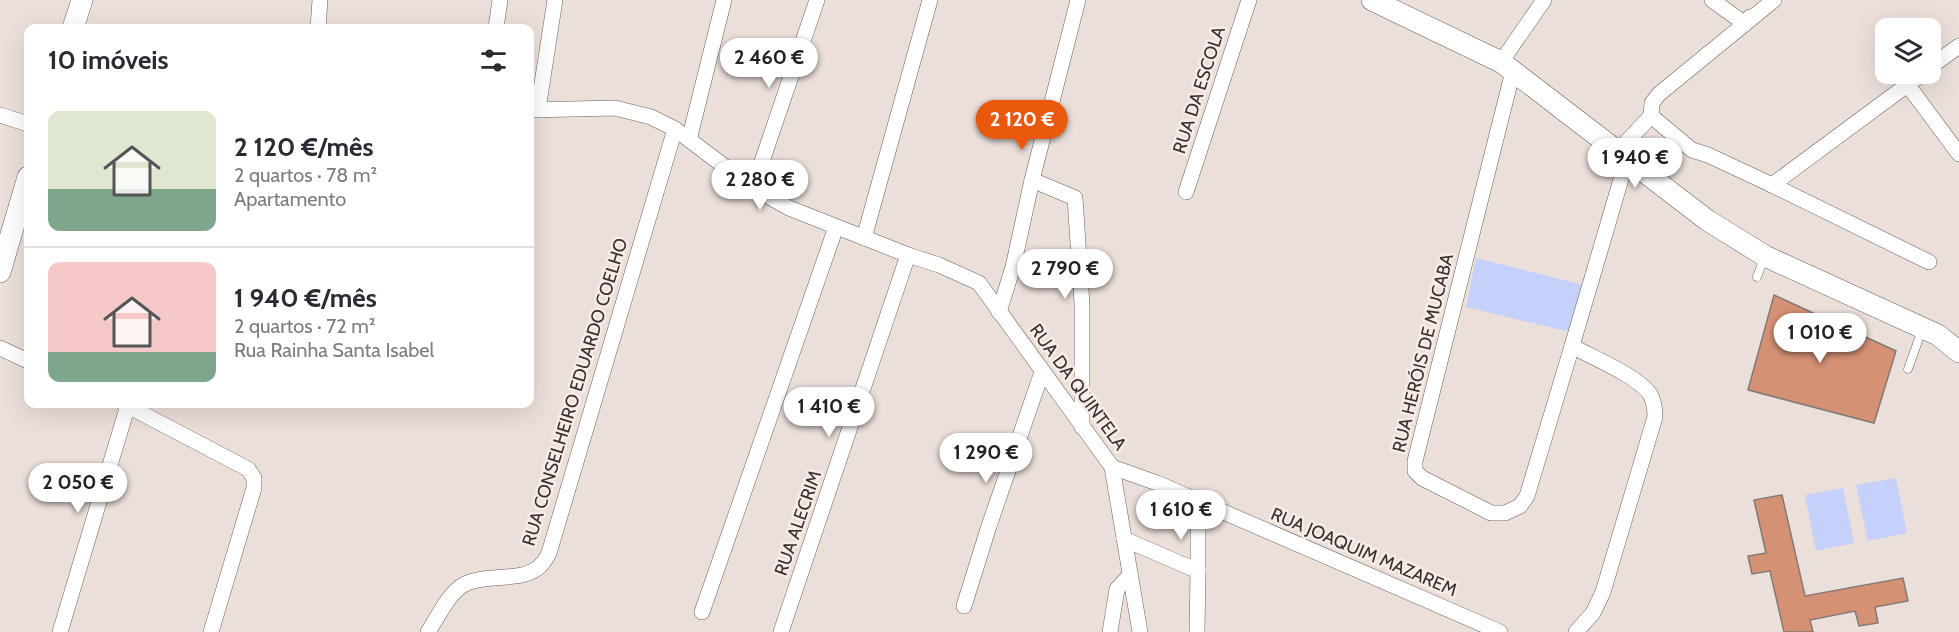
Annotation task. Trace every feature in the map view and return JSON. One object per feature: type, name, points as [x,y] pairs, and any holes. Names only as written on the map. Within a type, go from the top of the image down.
[{"type":"main road","points":[[74,24],[82,0]]},
{"type":"main road","points":[[1372,0],[1507,67],[1707,220],[1765,256],[1930,332],[1959,352]]},
{"type":"main road","points":[[0,272],[24,191]]},
{"type":"main road","points":[[1930,332],[1959,337]]},
{"type":"street","points":[[318,24],[320,0]]},
{"type":"street","points":[[497,24],[500,0]]},
{"type":"street","points":[[534,110],[555,0]]},
{"type":"street","points":[[689,140],[724,0]]},
{"type":"street","points":[[753,188],[817,0]]},
{"type":"street","points":[[864,238],[930,0]]},
{"type":"street","points":[[999,312],[1013,267],[1032,180],[1078,0]]},
{"type":"street","name":"RUA DA ESCOLA","points":[[1186,192],[1249,0]]},
{"type":"street","points":[[1507,67],[1544,0]]},
{"type":"street","points":[[1712,0],[1745,24]]},
{"type":"street","points":[[1745,24],[1762,0]]},
{"type":"street","points":[[1576,632],[1593,613],[1603,592],[1656,417],[1651,395],[1639,382],[1572,346],[1622,155],[1651,116],[1652,103],[1659,94],[1774,0]]},
{"type":"street","points":[[1941,59],[1959,45]]},
{"type":"street","name":"RUA HERÓIS DE MUCABA","points":[[1507,67],[1415,461],[1415,471],[1422,478],[1491,513],[1505,513],[1520,506],[1527,496],[1572,346]]},
{"type":"street","points":[[1772,185],[1908,84],[1959,154]]},
{"type":"street","name":"RUA DA QUINTELA","points":[[534,110],[615,108],[651,117],[675,129],[753,188],[789,208],[939,265],[979,283],[1112,467],[1140,632]]},
{"type":"street","points":[[0,116],[24,123]]},
{"type":"street","points":[[1651,116],[1692,150],[1708,155],[1772,185],[1929,262]]},
{"type":"street","name":"RUA CONSELHEIRO EDUARDO COELHO","points":[[428,632],[454,593],[464,584],[476,580],[525,574],[540,567],[549,554],[675,129]]},
{"type":"street","points":[[1032,180],[1075,198],[1082,304],[1082,427]]},
{"type":"street","points":[[702,612],[836,227]]},
{"type":"street","name":"RUA ALECRIM","points":[[781,632],[908,255]]},
{"type":"street","points":[[0,348],[24,359]]},
{"type":"street","points":[[964,606],[1042,372]]},
{"type":"street","points":[[60,632],[125,408]]},
{"type":"street","points":[[134,408],[248,469],[254,478],[254,488],[211,632]]},
{"type":"street","name":"RUA JOAQUIM MAZAREM","points":[[1112,467],[1167,488],[1500,632]]},
{"type":"street","points":[[1197,632],[1198,512]]},
{"type":"street","points":[[1124,539],[1198,571]]},
{"type":"street","points":[[1110,632],[1117,589],[1130,575]]},
{"type":"lane","points":[[1757,278],[1765,256]]},
{"type":"lane","points":[[1908,369],[1930,332]]},
{"type":"shaded area","points":[[1476,258],[1583,285],[1570,332],[1466,307]]},
{"type":"shaded area","points":[[1896,478],[1907,533],[1868,541],[1856,485]]},
{"type":"shaded area","points":[[1843,488],[1854,543],[1816,551],[1805,495]]},
{"type":"building","points":[[1774,295],[1896,351],[1874,423],[1748,390]]},
{"type":"building","points":[[1782,495],[1805,596],[1903,578],[1908,601],[1875,607],[1878,623],[1859,626],[1855,611],[1810,620],[1813,632],[1784,632],[1770,571],[1752,574],[1748,556],[1766,553],[1754,500]]}]
